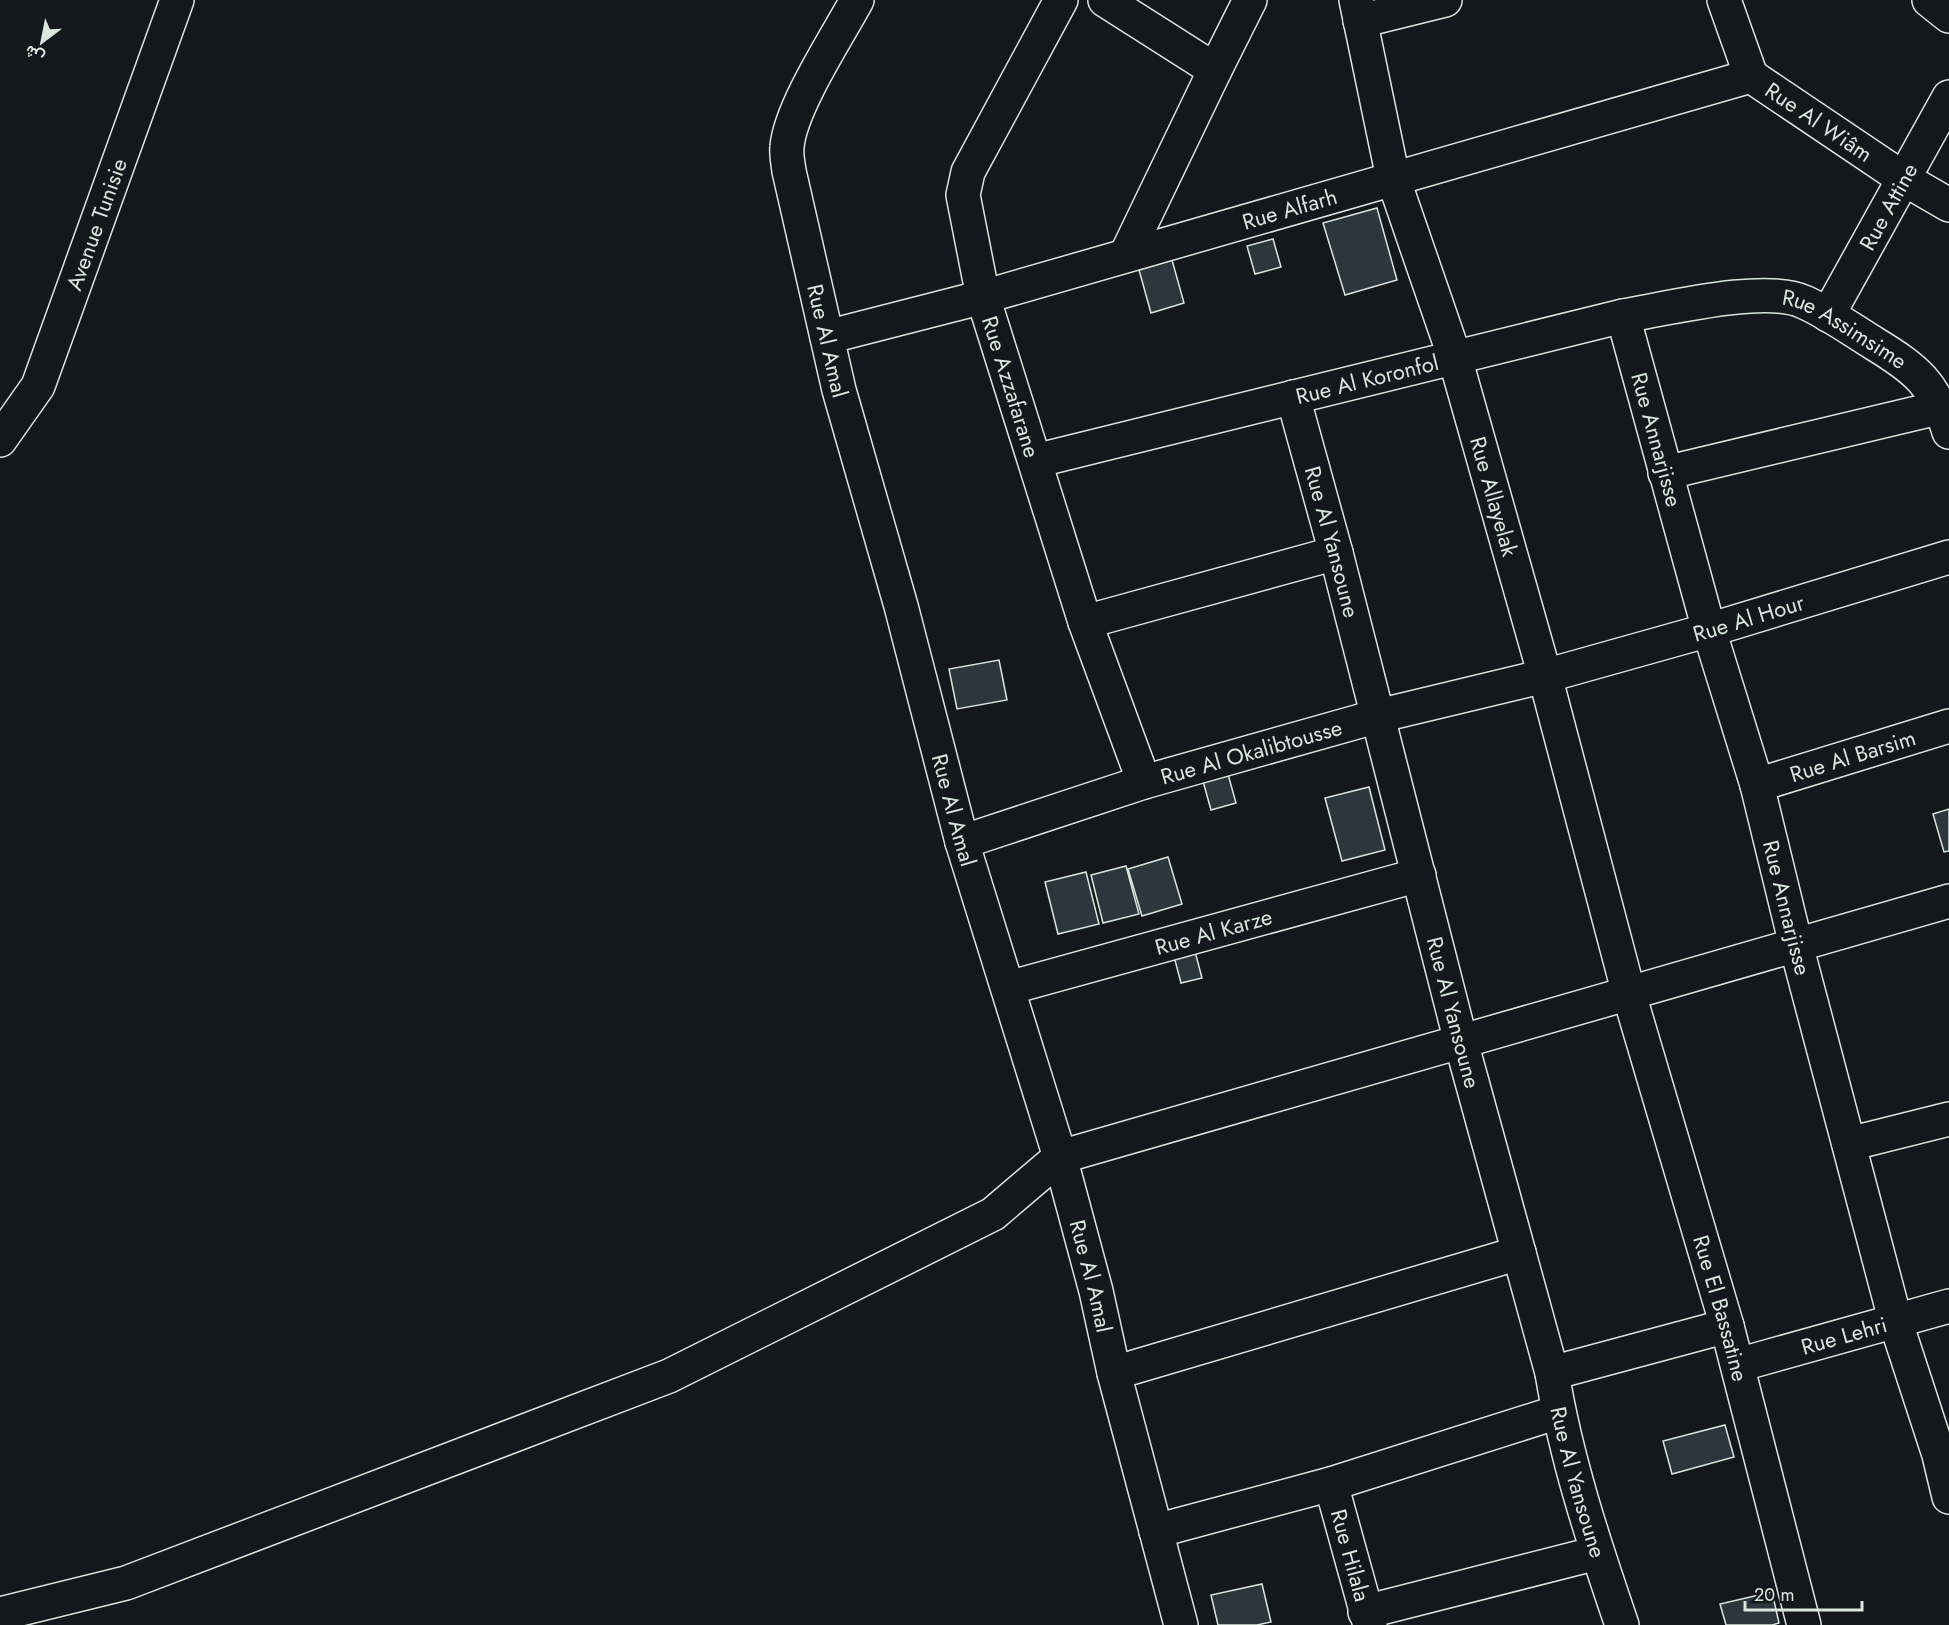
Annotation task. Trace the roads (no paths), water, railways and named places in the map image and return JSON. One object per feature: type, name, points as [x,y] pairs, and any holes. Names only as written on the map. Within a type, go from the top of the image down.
[{"type":"street","name":"Avenue Tunisie","points":[[0,440],[38,386],[177,0]]},
{"type":"street","name":"Rue Al Amal","points":[[858,0],[793,121],[787,148],[789,171],[839,390],[901,606],[962,842],[1060,1157],[1181,1625]]},
{"type":"street","name":"Rue Azzafarane","points":[[1061,0],[968,172],[963,195],[983,297],[1085,622],[1144,782]]},
{"type":"street","points":[[1105,0],[1215,70]]},
{"type":"street","points":[[1126,255],[1250,0]]},
{"type":"street","points":[[1358,10],[1445,0]]},
{"type":"street","points":[[1724,0],[1750,76]]},
{"type":"street","points":[[1929,0],[1949,16]]},
{"type":"street","name":"Rue Allayelak","points":[[1358,10],[1394,178],[1455,358],[1545,675],[1629,994]]},
{"type":"street","name":"Rue Alfarh","points":[[827,337],[983,297],[1750,76]]},
{"type":"street","name":"Rue Al Wiâm","points":[[1750,76],[1904,179],[1949,205]]},
{"type":"street","name":"Rue Attine","points":[[1828,315],[1949,97]]},
{"type":"street","name":"Rue Assimsime","points":[[1700,303],[1721,298],[1780,297],[1802,301],[1910,366],[1923,378],[1945,419]]},
{"type":"street","name":"Rue Al Koronfol","points":[[1035,461],[1623,316],[1700,303]]},
{"type":"street","name":"Rue Annarjisse","points":[[1623,316],[1709,630],[1757,785],[1796,945],[1896,1323],[1944,1454],[1949,1497]]},
{"type":"street","name":"Rue Al Yansoune","points":[[1293,398],[1336,553],[1461,1042],[1552,1373],[1558,1412],[1597,1553],[1622,1625]]},
{"type":"street","points":[[1665,473],[1945,419]]},
{"type":"street","points":[[1085,622],[1336,553]]},
{"type":"street","name":"Rue Al Hour","points":[[1545,675],[1709,630],[1949,557]]},
{"type":"street","name":"Rue Al Okalibtousse","points":[[962,842],[1144,782],[1378,716],[1545,675]]},
{"type":"street","name":"Rue Al Barsim","points":[[1757,785],[1949,726]]},
{"type":"street","name":"Rue Al Karze","points":[[1008,988],[1419,875]]},
{"type":"street","points":[[0,1614],[126,1583],[669,1376],[993,1214],[1060,1157],[1949,901]]},
{"type":"street","name":"Rue El Bassatine","points":[[1629,994],[1738,1365],[1804,1625]]},
{"type":"street","points":[[1849,1144],[1949,1119]]},
{"type":"street","points":[[1114,1373],[1519,1253]]},
{"type":"street","name":"Rue Lehri","points":[[1738,1365],[1896,1323],[1949,1306]]},
{"type":"street","points":[[1552,1373],[1727,1326]]},
{"type":"street","points":[[1156,1531],[1331,1484],[1558,1412]]},
{"type":"street","name":"Rue Hilala","points":[[1331,1484],[1367,1618]]},
{"type":"street","points":[[1367,1618],[1597,1553]]}]
